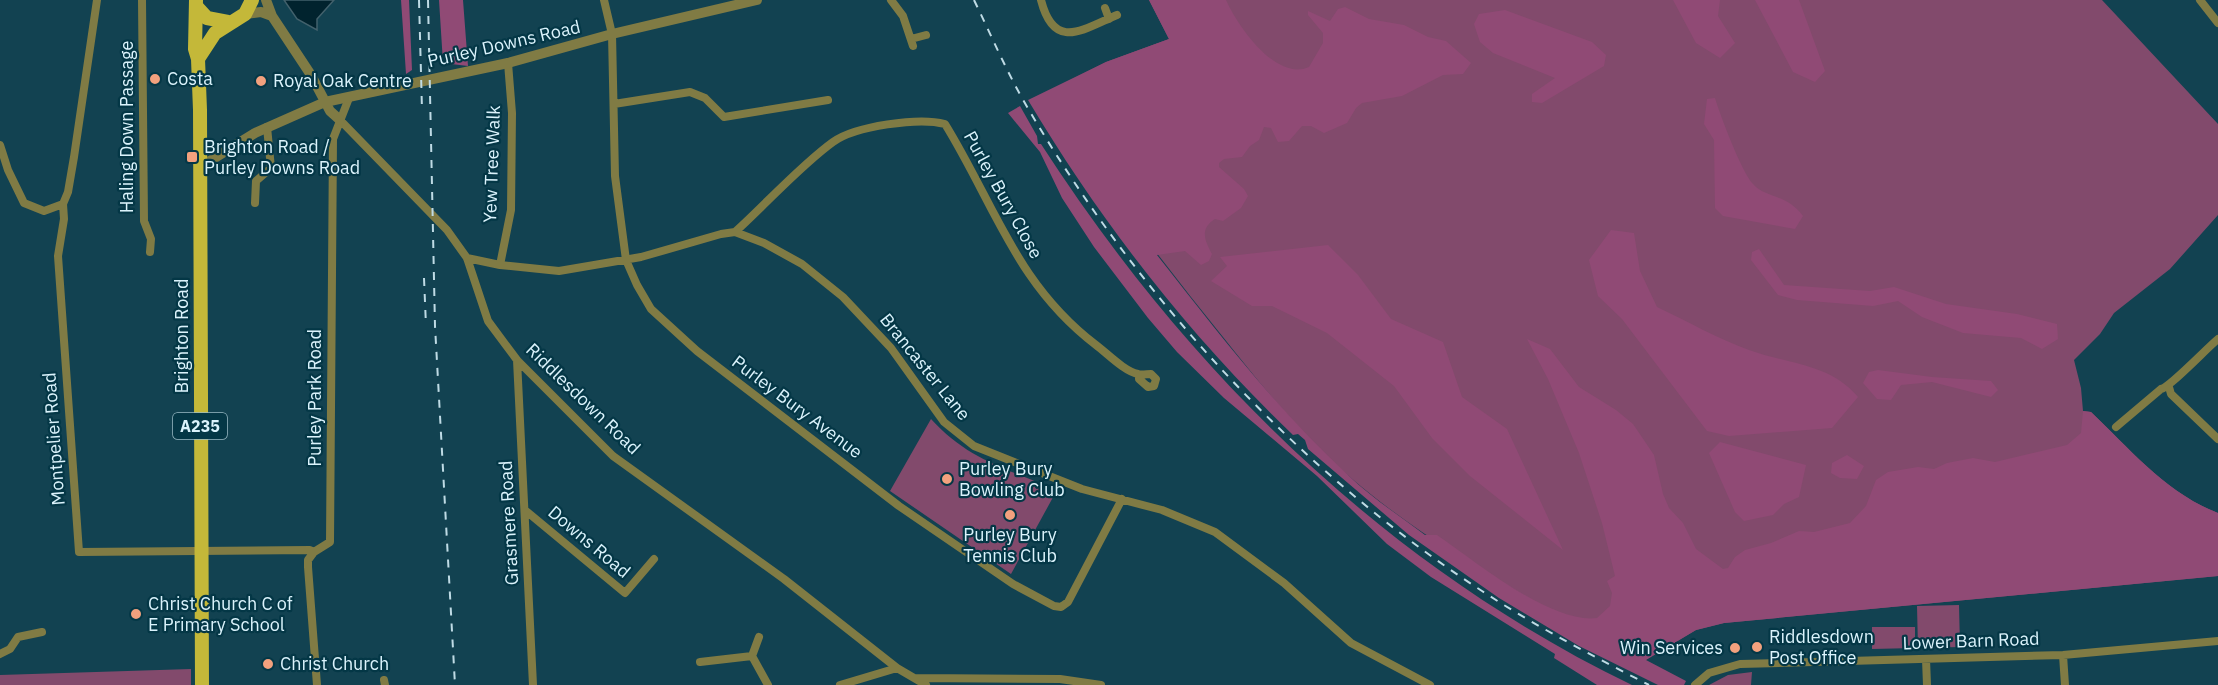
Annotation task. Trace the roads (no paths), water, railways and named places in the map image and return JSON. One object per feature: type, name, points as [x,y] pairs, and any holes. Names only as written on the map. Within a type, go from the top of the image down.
[{"type":"main road","points":[[198,59],[210,39],[228,22],[245,14],[252,0]]},
{"type":"main road","points":[[196,3],[207,18],[228,22]]},
{"type":"main road","name":"Brighton Road","points":[[196,3],[195,49],[198,59],[200,167],[202,685]]},
{"type":"street","name":"Montpelier Road","points":[[97,0],[74,156],[68,192],[63,204],[64,219],[58,256],[79,552],[200,551]]},
{"type":"street","name":"Haling Down Passage","points":[[142,0],[144,221],[151,238],[150,252]]},
{"type":"street","name":"Riddlesdown Road","points":[[266,0],[272,16],[311,75],[325,102],[447,230],[467,258],[488,321],[517,360],[613,456],[784,579],[897,668],[926,685]]},
{"type":"street","name":"Purley Bury Avenue","points":[[604,0],[612,34],[615,177],[626,260],[636,285],[651,309],[697,351],[899,506],[1013,584],[1054,606],[1061,607],[1068,602],[1122,499]]},
{"type":"street","name":"Purley Downs Road","points":[[200,167],[267,127],[325,102],[508,63],[612,34],[757,0]]},
{"type":"street","points":[[891,0],[903,16],[912,43],[926,35]]},
{"type":"street","points":[[1041,0],[1050,24],[1058,31],[1068,34],[1113,17],[1105,8]]},
{"type":"street","points":[[2200,0],[2218,23]]},
{"type":"street","points":[[245,14],[261,12],[272,16]]},
{"type":"street","name":"Yew Tree Walk","points":[[500,265],[511,210],[512,113],[508,63]]},
{"type":"street","points":[[614,104],[690,92],[705,98],[724,117],[828,100]]},
{"type":"street","points":[[340,120],[349,98]]},
{"type":"street","name":"Purley Park Road","points":[[314,552],[330,542],[332,528],[333,139],[340,120]]},
{"type":"street","name":"Purley Bury Close","points":[[735,232],[835,140],[882,125],[929,120],[945,124],[1023,269],[1041,292],[1083,335],[1139,375]]},
{"type":"street","points":[[255,203],[256,181],[271,168],[267,127]]},
{"type":"street","points":[[0,145],[8,170],[24,203],[44,211],[63,204]]},
{"type":"street","points":[[467,258],[500,265],[559,271],[626,260],[735,232]]},
{"type":"street","name":"Brancaster Lane","points":[[735,232],[781,251],[802,264],[843,297],[891,348],[925,398],[961,437],[990,454],[1033,471],[1082,489],[1162,510],[1215,532],[1284,583],[1351,644],[1430,685]]},
{"type":"street","points":[[2116,427],[2161,389],[2169,387],[2194,359],[2218,339]]},
{"type":"street","name":"Grasmere Road","points":[[517,360],[533,685]]},
{"type":"street","points":[[2169,387],[2171,394],[2184,409],[2218,439]]},
{"type":"street","name":"Downs Road","points":[[526,511],[625,593],[654,559]]},
{"type":"street","points":[[200,551],[310,550],[314,552],[308,560],[308,567],[317,685]]},
{"type":"street","points":[[0,654],[10,649],[18,637],[42,632]]},
{"type":"street","points":[[759,637],[752,656],[768,685]]},
{"type":"street","name":"Lower Barn Road","points":[[1695,685],[1709,673],[1740,664],[2063,655],[2218,641]]},
{"type":"street","points":[[2063,655],[2065,685]]},
{"type":"street","points":[[700,662],[752,656]]},
{"type":"street","points":[[1926,660],[1927,685]]},
{"type":"street","points":[[840,685],[897,668]]},
{"type":"street","points":[[912,678],[1060,679],[1101,685]]},
{"type":"water","points":[[284,0],[334,0],[317,19],[317,30],[297,19]]},
{"type":"railway","points":[[419,0],[422,110]]},
{"type":"railway","points":[[428,0],[435,326],[455,685]]},
{"type":"railway","points":[[974,0],[1021,97],[1073,180],[1121,248],[1173,314],[1228,376],[1287,436],[1349,492],[1414,544],[1482,591],[1586,652],[1649,685]]},
{"type":"railway","points":[[424,278],[426,326]]},
{"type":"place","name":"Costa","points":[[155,79]]},
{"type":"place","name":"Royal Oak Centre","points":[[261,81]]},
{"type":"place","name":"Brighton Road / Purley Downs Road","points":[[192,157]]},
{"type":"place","name":"Purley Bury Bowling Club","points":[[947,479]]},
{"type":"place","name":"Purley Bury Tennis Club","points":[[1010,515]]},
{"type":"place","name":"Christ Church C of E Primary School","points":[[136,614]]},
{"type":"place","name":"Riddlesdown Post Office","points":[[1757,647]]},
{"type":"place","name":"Win Services","points":[[1735,648]]},
{"type":"place","name":"Christ Church","points":[[268,664]]}]
